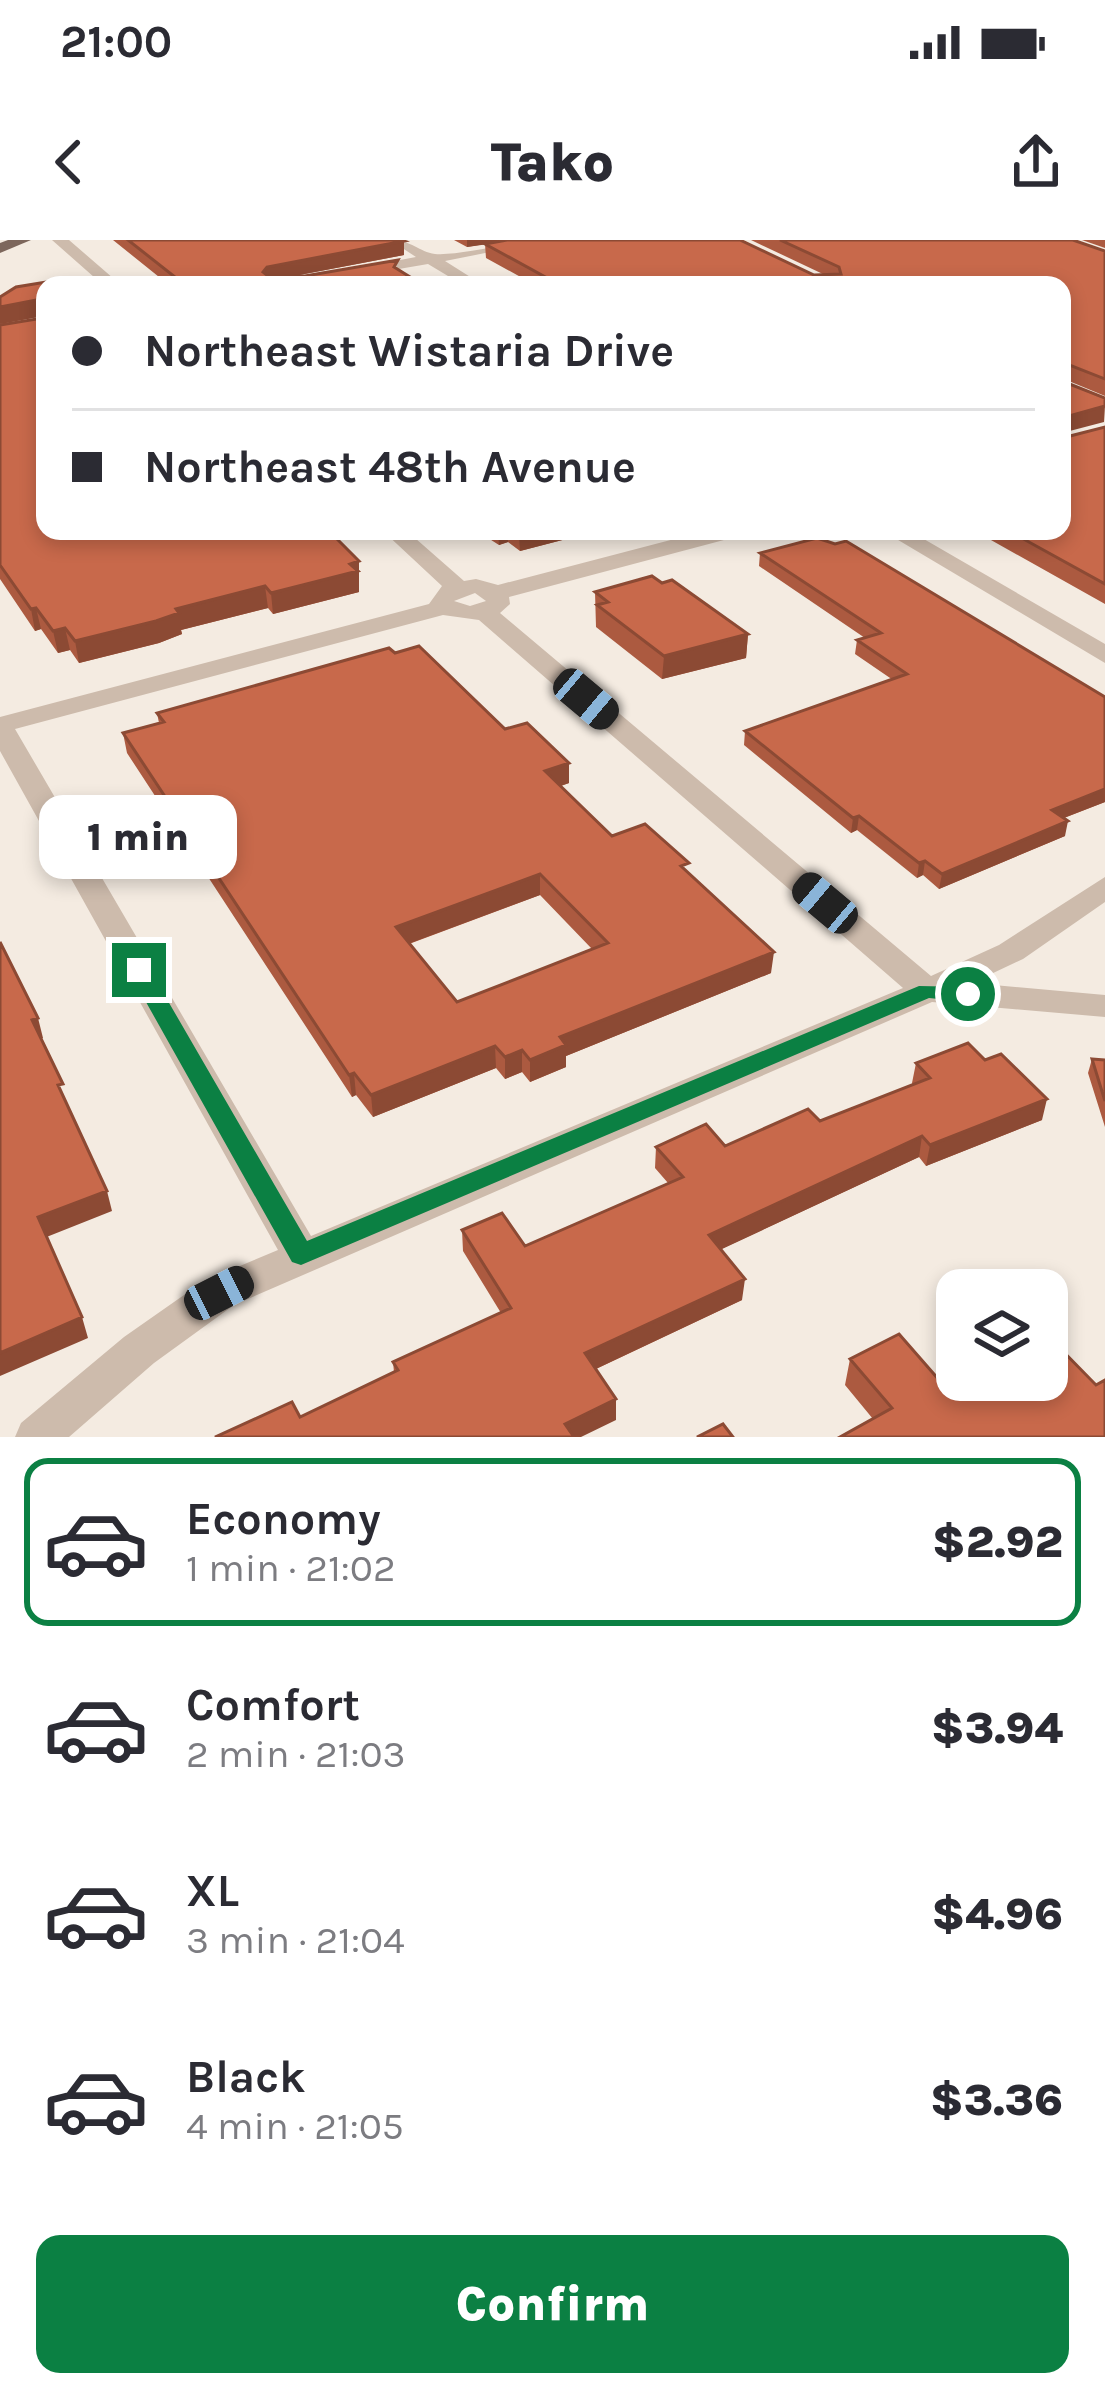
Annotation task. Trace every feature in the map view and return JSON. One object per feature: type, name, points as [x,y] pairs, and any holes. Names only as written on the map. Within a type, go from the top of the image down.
[{"type":"main road","points":[[0,248],[22,240]]},
{"type":"street","points":[[59,240],[101,276]]},
{"type":"street","points":[[398,240],[459,276]]},
{"type":"street","points":[[331,276],[542,240]]},
{"type":"street","points":[[402,540],[451,597]]},
{"type":"street","points":[[490,602],[700,540]]},
{"type":"street","points":[[909,540],[1105,656]]},
{"type":"street","points":[[301,1255],[0,726],[483,587],[490,602],[927,991],[1105,1006]]},
{"type":"street","points":[[37,1437],[139,1351],[219,1293],[927,991],[1011,952],[1105,887]]},
{"type":"building","points":[[128,240],[404,241],[267,267],[263,272],[268,276],[174,276]]},
{"type":"building","points":[[507,240],[740,240],[814,275],[841,274],[839,267],[780,240],[1073,240],[1105,251],[1105,379],[1071,366],[1071,276],[544,276],[485,244]]},
{"type":"building","points":[[398,260],[394,267],[408,276],[305,276]]},
{"type":"building","points":[[36,284],[36,300],[0,307],[0,297],[16,287]]},
{"type":"building","points":[[36,319],[36,540],[338,540],[359,561],[350,564],[358,571],[271,593],[265,586],[75,641],[65,628],[53,631],[0,565],[0,325]]},
{"type":"building","points":[[1071,385],[1105,398],[1105,406],[1071,415]]},
{"type":"building","points":[[1105,427],[1105,584],[1025,540],[1071,540],[1071,436]]},
{"type":"building","points":[[809,540],[846,541],[1105,697],[1105,789],[1052,810],[1068,821],[942,874],[925,861],[919,863],[859,816],[853,818],[745,731],[907,674],[857,640],[881,633],[760,553]]},
{"type":"building","points":[[652,576],[662,583],[672,580],[748,634],[664,656],[597,605],[608,602],[595,592]]},
{"type":"building","points":[[419,646],[505,729],[527,723],[569,763],[545,771],[612,836],[645,824],[689,863],[681,866],[774,952],[560,1037],[566,1045],[530,1060],[522,1050],[505,1057],[495,1046],[371,1095],[354,1073],[349,1075],[123,733],[164,722],[157,713],[389,648],[395,653]],"holes":[[[540,874],[608,943],[457,1002],[396,927]]]},
{"type":"building","points":[[0,942],[38,1018],[32,1020],[107,1191],[38,1217],[82,1317],[0,1353]]},
{"type":"building","points":[[968,1043],[985,1060],[1001,1054],[1047,1099],[930,1145],[922,1136],[709,1235],[745,1279],[585,1353],[616,1399],[565,1424],[574,1437],[215,1437],[292,1402],[300,1417],[398,1370],[393,1362],[511,1308],[462,1230],[502,1213],[525,1246],[683,1177],[656,1147],[706,1124],[725,1146],[808,1109],[820,1121],[930,1078],[916,1063]]},
{"type":"building","points":[[1092,1059],[1105,1060],[1105,1101]]},
{"type":"building","points":[[899,1334],[936,1376],[936,1401],[1068,1401],[1068,1356],[1096,1385],[1105,1380],[1105,1437],[840,1437],[892,1408],[850,1359]]},
{"type":"building","points":[[723,1424],[733,1437],[697,1437]]},
{"type":"route","points":[[139,970],[301,1255],[927,991],[968,994]]}]
